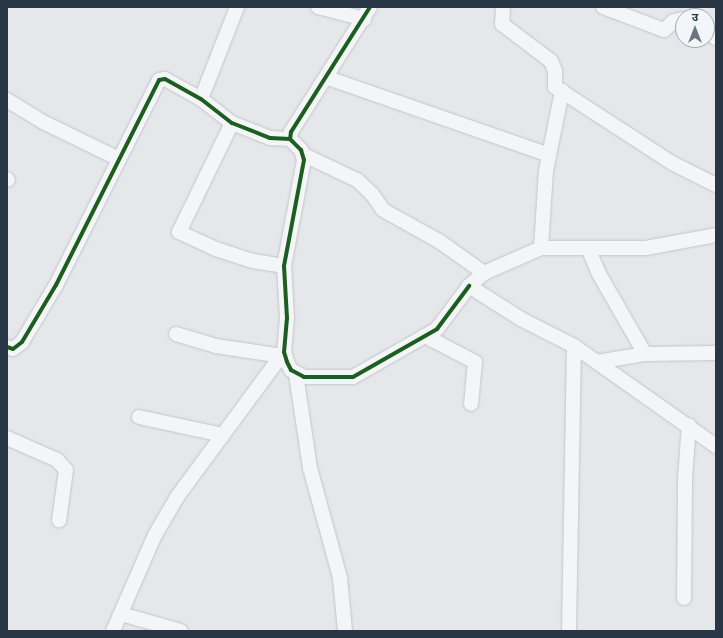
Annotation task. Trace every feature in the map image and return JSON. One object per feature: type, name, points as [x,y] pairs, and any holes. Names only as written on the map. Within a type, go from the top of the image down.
[{"type":"street","points":[[201,99],[237,7]]},
{"type":"street","points":[[290,139],[291,132],[328,78],[367,13],[318,7]]},
{"type":"street","points":[[503,7],[502,24],[551,61],[555,71],[553,84],[562,92],[672,163],[716,185]]},
{"type":"street","points":[[604,7],[664,30],[675,21]]},
{"type":"street","points":[[328,78],[549,155]]},
{"type":"street","points":[[7,347],[13,349],[22,342],[44,304],[159,80],[164,79],[201,99],[232,124],[270,138],[290,139],[304,155],[357,180],[372,194],[383,210],[439,241],[484,273]]},
{"type":"street","points":[[541,248],[549,155],[562,92]]},
{"type":"street","points":[[7,100],[49,125],[119,159]]},
{"type":"street","points":[[232,124],[179,232],[231,254],[284,266]]},
{"type":"street","points":[[113,631],[159,528],[177,497],[283,354],[287,318],[284,266],[304,155]]},
{"type":"street","points":[[296,374],[334,379],[353,377],[437,329],[469,286],[484,273],[541,248],[646,248],[716,234]]},
{"type":"street","points":[[588,248],[599,274],[645,354]]},
{"type":"street","points":[[469,286],[521,319],[574,346],[689,425],[716,446]]},
{"type":"street","points":[[176,334],[216,346],[283,354]]},
{"type":"street","points":[[425,336],[476,362],[471,404]]},
{"type":"street","points":[[569,631],[574,346]]},
{"type":"street","points":[[597,362],[645,354],[716,353]]},
{"type":"street","points":[[283,354],[296,374],[310,468],[340,578],[345,631]]},
{"type":"street","points":[[139,417],[222,435]]},
{"type":"street","points":[[684,598],[685,478],[689,425]]},
{"type":"street","points":[[7,438],[57,460],[66,470],[59,521]]},
{"type":"street","points":[[121,614],[181,631]]},
{"type":"cycle path","points":[[370,7],[291,132],[290,139],[301,150],[304,160],[284,266],[287,318],[284,352],[287,362],[291,370],[304,377],[353,377],[437,329],[469,286]]},
{"type":"cycle path","points":[[7,347],[13,349],[22,342],[56,285],[159,80],[165,79],[201,99],[232,123],[270,138],[290,139]]}]
